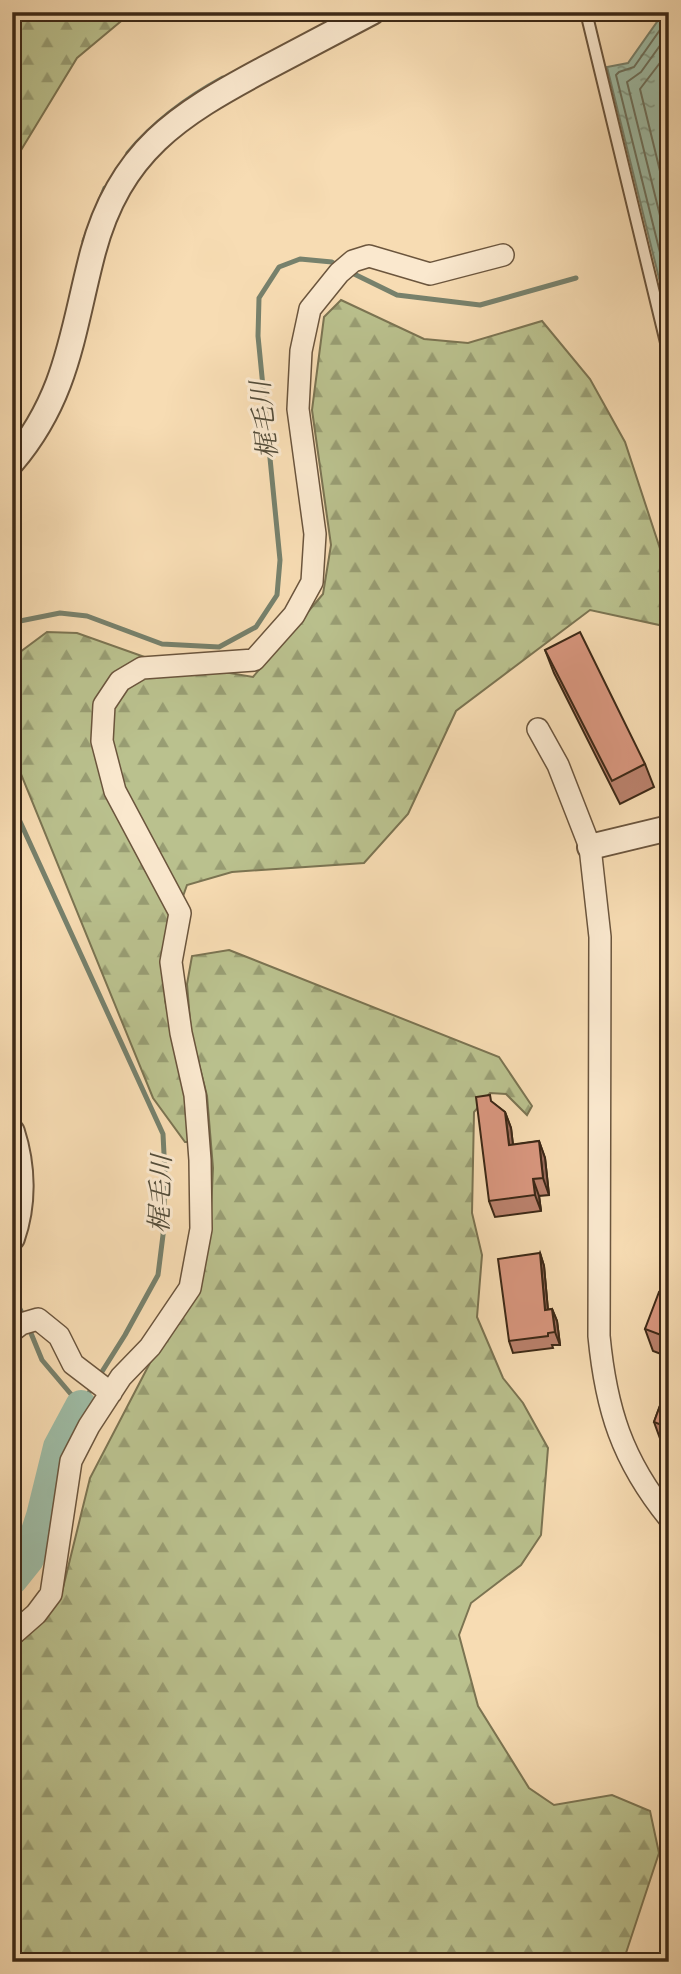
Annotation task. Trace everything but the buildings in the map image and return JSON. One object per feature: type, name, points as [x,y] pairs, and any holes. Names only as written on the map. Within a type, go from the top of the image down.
[{"type":"street","points":[[12,462],[38,428],[57,390],[71,350],[98,236],[112,201],[142,154],[168,128],[198,105],[372,12]]},
{"type":"street","points":[[101,1385],[121,1377],[150,1347],[190,1288],[201,1229],[195,1095],[181,1032],[171,962],[180,913],[115,791],[102,741],[104,705],[120,681],[142,668],[254,660],[294,615],[312,582],[315,534],[298,409],[301,351],[310,309],[346,267],[369,256],[430,274],[503,255]]},
{"type":"street","points":[[538,729],[558,765],[590,847],[600,937],[599,1324],[607,1400],[618,1436],[643,1484],[669,1518]]},
{"type":"street","points":[[590,847],[669,828]]},
{"type":"street","points":[[12,1132],[18,1154],[21,1193],[12,1238]]},
{"type":"street","points":[[23,1325],[56,1334],[70,1360],[101,1385]]},
{"type":"street","points":[[12,1635],[36,1614],[51,1594],[71,1461],[89,1426],[101,1385]]},
{"type":"lane","points":[[586,12],[669,355]]},
{"type":"green space","points":[[12,12],[132,12],[77,58],[12,165]]},
{"type":"green space","points":[[341,300],[424,339],[468,343],[542,321],[590,379],[625,442],[669,576],[669,618],[664,626],[590,610],[456,711],[408,814],[364,863],[232,872],[187,885],[175,919],[164,973],[165,1000],[188,1104],[193,1142],[185,1142],[153,1098],[12,752],[12,658],[47,632],[77,633],[153,660],[253,677],[323,594],[331,545],[312,410],[324,317]]},
{"type":"green space","points":[[229,950],[499,1057],[532,1106],[527,1115],[506,1094],[490,1093],[474,1112],[472,1213],[482,1255],[477,1317],[503,1378],[523,1403],[548,1448],[541,1535],[521,1565],[471,1603],[459,1635],[478,1706],[529,1788],[554,1805],[612,1795],[650,1811],[659,1853],[625,1956],[626,1962],[12,1962],[12,1652],[61,1596],[90,1478],[152,1359],[210,1232],[213,1168],[207,1096],[191,1033],[187,984],[192,956]]},
{"type":"water","points":[[664,12],[669,12],[669,319],[607,67],[628,63]]},
{"type":"waterway","points":[[128,153],[172,111],[223,78]]},
{"type":"waterway","points":[[84,241],[105,188]]},
{"type":"waterway","name":"梶毛川","points":[[12,627],[20,621],[60,613],[87,616],[162,644],[219,647],[256,627],[277,595],[280,560],[258,336],[259,298],[279,267],[300,259],[332,262],[340,267]]},
{"type":"waterway","name":"梶毛川","points":[[348,271],[397,295],[480,305],[576,278]]},
{"type":"waterway","name":"梶毛川","points":[[12,804],[163,1134],[163,1235],[158,1275],[98,1378]]},
{"type":"waterway","points":[[12,1293],[24,1317]]},
{"type":"waterway","points":[[28,1326],[42,1360],[81,1406],[93,1386]]},
{"type":"waterway","name":"梶毛川","points":[[12,1579],[28,1559],[59,1447],[81,1406]]}]
